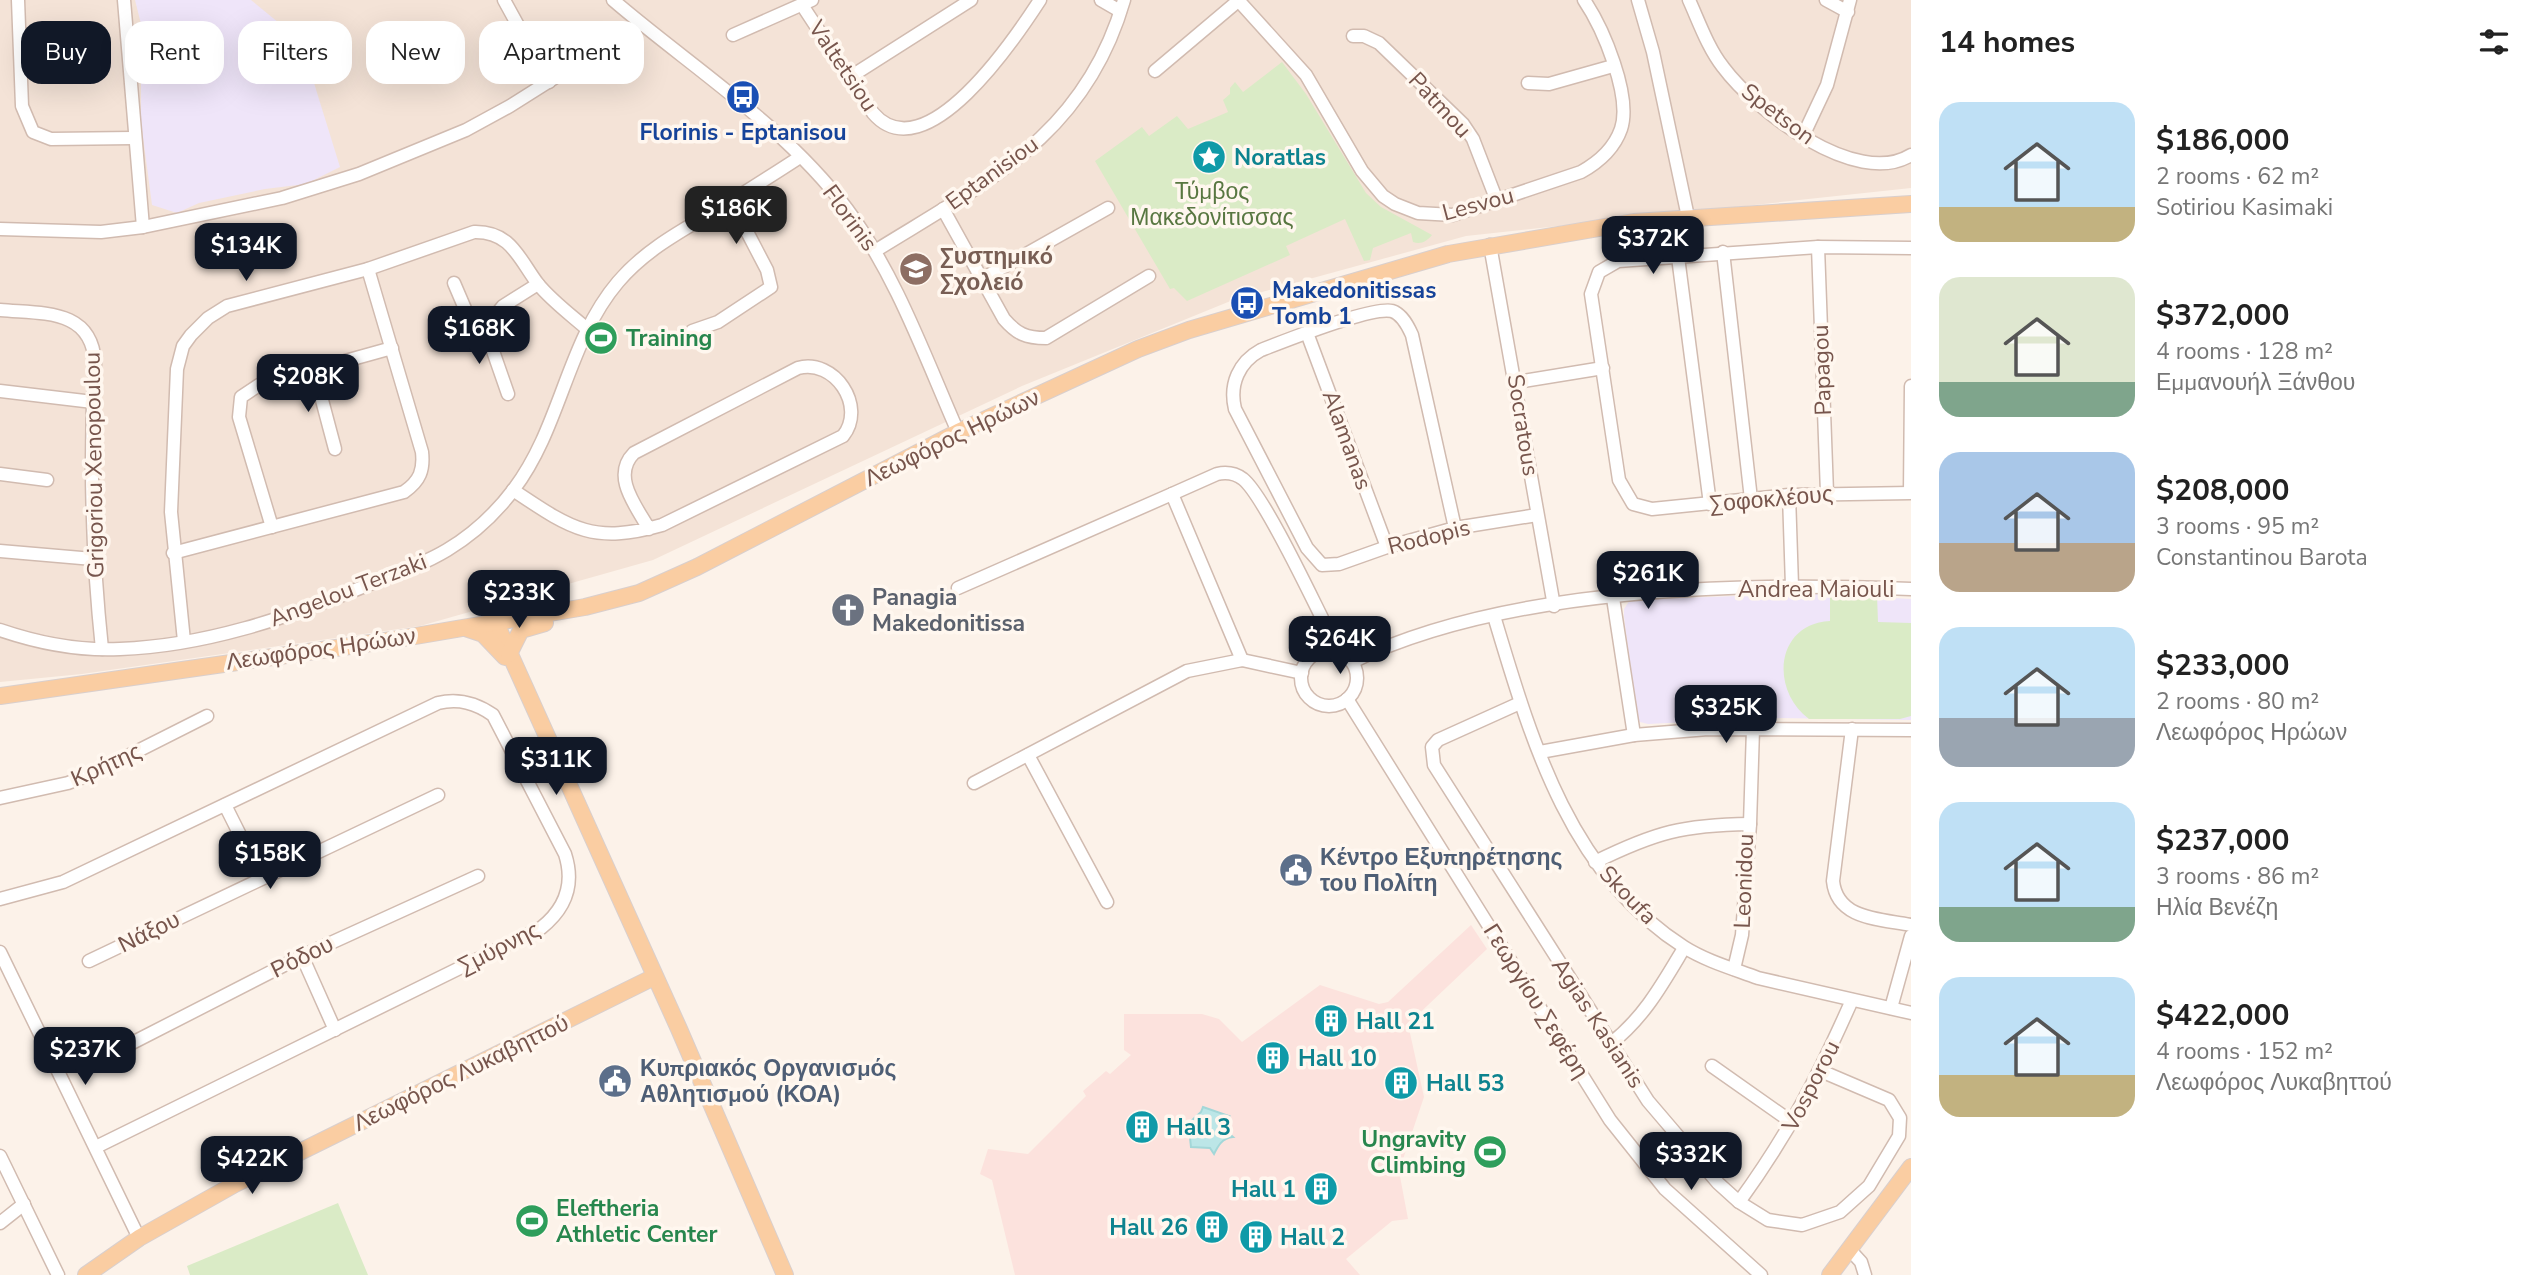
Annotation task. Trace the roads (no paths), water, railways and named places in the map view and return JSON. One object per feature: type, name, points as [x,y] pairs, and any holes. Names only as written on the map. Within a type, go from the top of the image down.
[{"type":"main road","name":"Λεωφόρος Ηρώων","points":[[0,696],[460,627],[595,604],[639,593],[697,567],[958,432],[1138,349],[1189,330],[1411,264],[1490,245],[1633,222],[1911,204]]},
{"type":"main road","points":[[509,654],[521,630],[583,614],[595,604]]},
{"type":"main road","points":[[495,621],[785,1275]]},
{"type":"main road","points":[[460,627],[483,634],[494,642],[519,676]]},
{"type":"main road","name":"Λεωφόρος Λυκαβηττού","points":[[86,1275],[139,1238],[236,1184],[654,977]]},
{"type":"main road","points":[[1830,1275],[1911,1167]]},
{"type":"street","points":[[18,0],[22,106],[33,132],[51,139],[133,138]]},
{"type":"street","points":[[124,0],[133,138],[143,227]]},
{"type":"street","points":[[504,0],[516,21]]},
{"type":"street","name":"Florinis","points":[[613,0],[637,21]]},
{"type":"street","points":[[850,77],[971,0]]},
{"type":"street","name":"Valtetsiou","points":[[807,2],[850,77],[881,122],[904,127],[930,119],[947,110],[982,80],[1040,0]]},
{"type":"street","points":[[1101,0],[1122,6]]},
{"type":"street","name":"Lesvou","points":[[1238,1],[1306,75],[1362,171],[1383,195],[1418,213],[1442,217],[1581,172],[1605,154],[1621,128],[1624,112],[1614,66],[1584,0]]},
{"type":"street","points":[[1638,0],[1653,52],[1688,218]]},
{"type":"street","name":"Spetson","points":[[1689,0],[1712,50],[1731,78],[1751,98],[1803,136],[1836,154],[1857,160],[1889,163],[1911,155]]},
{"type":"street","points":[[1803,136],[1827,85],[1849,6],[1826,0]]},
{"type":"street","points":[[1154,71],[1238,1]]},
{"type":"street","points":[[733,35],[807,2]]},
{"type":"street","name":"Eptanisiou","points":[[875,251],[1012,165],[1055,124],[1090,80],[1122,6]]},
{"type":"street","name":"Florinis","points":[[644,27],[800,157],[847,209],[875,251],[958,432]]},
{"type":"street","name":"Patmou","points":[[1353,36],[1364,36],[1379,43],[1458,118],[1473,139],[1497,201]]},
{"type":"street","points":[[1528,83],[1549,84],[1614,66]]},
{"type":"street","points":[[0,229],[101,232],[143,227],[282,198],[359,174],[466,130],[546,84]]},
{"type":"street","name":"Angelou Terzaki","points":[[0,630],[39,642],[102,649],[184,641],[283,617],[428,560],[479,527],[513,490],[543,441],[587,329],[617,283],[647,253],[800,157]]},
{"type":"street","points":[[692,331],[718,322],[771,287],[767,270],[731,201]]},
{"type":"street","points":[[982,279],[1108,208]]},
{"type":"street","points":[[943,209],[1004,319],[1016,332],[1029,338],[1046,338],[1149,276]]},
{"type":"street","points":[[184,641],[173,553],[173,435],[177,369],[183,346],[208,318],[227,306],[368,269],[474,232],[484,232],[508,241],[538,284],[587,329]]},
{"type":"street","name":"Socratous","points":[[1490,245],[1517,383],[1554,606]]},
{"type":"street","points":[[1517,383],[1603,368],[1591,294],[1595,277],[1602,269],[1618,261],[1818,247],[1911,248]]},
{"type":"street","name":"Papagou","points":[[1818,247],[1826,493]]},
{"type":"street","points":[[1723,252],[1751,499]]},
{"type":"street","points":[[1678,257],[1710,504]]},
{"type":"street","points":[[173,553],[404,492],[416,483],[423,467],[422,452],[368,269]]},
{"type":"street","points":[[454,283],[469,318],[485,328],[508,394]]},
{"type":"street","points":[[485,328],[503,306],[538,284]]},
{"type":"street","name":"Grigoriou Xenopoulou","points":[[0,310],[63,316],[82,328],[93,343],[93,559],[102,649]]},
{"type":"street","points":[[1307,333],[1379,311],[1393,312],[1404,320],[1412,335],[1455,528]]},
{"type":"street","name":"Alamanas","points":[[1307,333],[1387,547]]},
{"type":"street","name":"Rodopis","points":[[1307,333],[1261,350],[1247,359],[1233,385],[1233,398],[1239,417],[1307,548],[1322,565],[1339,564],[1455,528],[1537,515]]},
{"type":"street","points":[[272,527],[239,417],[241,397],[252,388],[392,348]]},
{"type":"street","points":[[513,490],[551,515],[592,533],[615,535],[649,529],[681,517],[844,436],[852,422],[851,405],[834,375],[818,366],[798,369],[634,453],[626,464],[625,484],[649,529]]},
{"type":"street","name":"Σοφοκλέους","points":[[1603,368],[1619,480],[1633,504],[1652,509],[1789,495],[1910,493]]},
{"type":"street","points":[[314,370],[335,449]]},
{"type":"street","points":[[1910,493],[1911,386]]},
{"type":"street","points":[[0,391],[93,402]]},
{"type":"street","points":[[958,588],[1217,474],[1225,473],[1242,478],[1258,499],[1322,618]]},
{"type":"street","points":[[0,474],[47,480]]},
{"type":"street","points":[[1172,494],[1242,660]]},
{"type":"street","points":[[1789,495],[1792,586]]},
{"type":"street","points":[[0,551],[93,559]]},
{"type":"street","name":"Andrea Maiouli","points":[[1352,662],[1411,638],[1494,616],[1613,598],[1792,586],[1911,589]]},
{"type":"street","points":[[1613,598],[1634,736]]},
{"type":"street","name":"Skoufa","points":[[1494,616],[1520,703],[1568,817],[1595,862],[1633,906],[1685,948],[1734,969],[1911,1013]]},
{"type":"street","points":[[1326,650],[1341,653],[1352,662],[1357,677],[1348,699],[1332,705],[1315,702],[1304,690],[1302,673],[1310,658],[1326,650]]},
{"type":"street","points":[[974,783],[1186,671],[1242,660],[1302,673]]},
{"type":"street","name":"Γεωργίου Σεφέρη","points":[[1348,699],[1609,1120],[1665,1189],[1761,1275]]},
{"type":"street","name":"Σμύρνης","points":[[0,899],[63,882],[438,703],[451,700],[469,702],[493,715],[559,843],[569,868],[570,879],[565,898],[551,920],[541,929],[96,1147]]},
{"type":"street","name":"Agias Kasianis","points":[[1520,703],[1444,736],[1432,747],[1432,757],[1439,775],[1610,1044],[1674,1134],[1739,1202],[1768,1220],[1790,1225],[1813,1223],[1849,1206],[1881,1171],[1901,1130],[1898,1113],[1882,1096],[1821,1071]]},
{"type":"street","name":"Κρήτης","points":[[0,798],[68,783],[94,773],[207,716]]},
{"type":"street","points":[[1750,824],[1753,729]]},
{"type":"street","points":[[1540,752],[1634,736],[1753,729],[1911,730]]},
{"type":"street","points":[[1852,729],[1833,881],[1835,892],[1840,902],[1857,914],[1911,925]]},
{"type":"street","points":[[1028,755],[1107,902]]},
{"type":"street","name":"Νάξου","points":[[89,961],[438,795]]},
{"type":"street","points":[[225,805],[261,877]]},
{"type":"street","name":"Leonidou","points":[[1595,862],[1675,828],[1750,824],[1742,936],[1734,969]]},
{"type":"street","name":"Ρόδου","points":[[130,1044],[302,956],[478,876]]},
{"type":"street","points":[[1891,1008],[1911,936]]},
{"type":"street","points":[[1610,1044],[1635,1022],[1685,948]]},
{"type":"street","points":[[0,952],[139,1238]]},
{"type":"street","points":[[302,956],[334,1030]]},
{"type":"street","name":"Vosporou","points":[[1739,1202],[1793,1123],[1821,1071],[1852,1000]]},
{"type":"street","points":[[1712,1066],[1793,1123]]},
{"type":"street","points":[[0,1156],[58,1275]]},
{"type":"street","points":[[0,1223],[24,1205]]},
{"type":"street","points":[[1850,1250],[1861,1262],[1865,1275]]},
{"type":"water","points":[[1203,1107],[1229,1116],[1225,1119],[1227,1132],[1233,1137],[1223,1141],[1214,1154],[1210,1148],[1191,1147],[1189,1128],[1184,1123],[1189,1123]]},
{"type":"place","name":"Florinis - Eptanisou","points":[[743,97]]},
{"type":"place","name":"Noratlas","points":[[1209,157]]},
{"type":"place","name":"Συστημικó Σχολειó","points":[[916,269]]},
{"type":"place","name":"Makedonitissas Tomb 1","points":[[1247,303]]},
{"type":"place","name":"Training","points":[[601,338]]},
{"type":"place","name":"Panagia Makedonitissa","points":[[848,610]]},
{"type":"place","name":"Κέντρο Εξυπηρέτησης του Πολίτη","points":[[1296,870]]},
{"type":"place","name":"Hall 21","points":[[1331,1021]]},
{"type":"place","name":"Hall 10","points":[[1273,1058]]},
{"type":"place","name":"Κυπριακός Οργανισμός Αθλητισμού (ΚΟΑ)","points":[[615,1081]]},
{"type":"place","name":"Hall 53","points":[[1401,1083]]},
{"type":"place","name":"Hall 3","points":[[1142,1127]]},
{"type":"place","name":"Ungravity Climbing","points":[[1490,1152]]},
{"type":"place","name":"Hall 1","points":[[1321,1189]]},
{"type":"place","name":"Eleftheria Athletic Center","points":[[532,1221]]},
{"type":"place","name":"Hall 26","points":[[1212,1227]]},
{"type":"place","name":"Hall 2","points":[[1256,1237]]},
{"type":"park label","name":"Τύμβος Μακεδονίτισσας","points":[[1212,204]]}]
